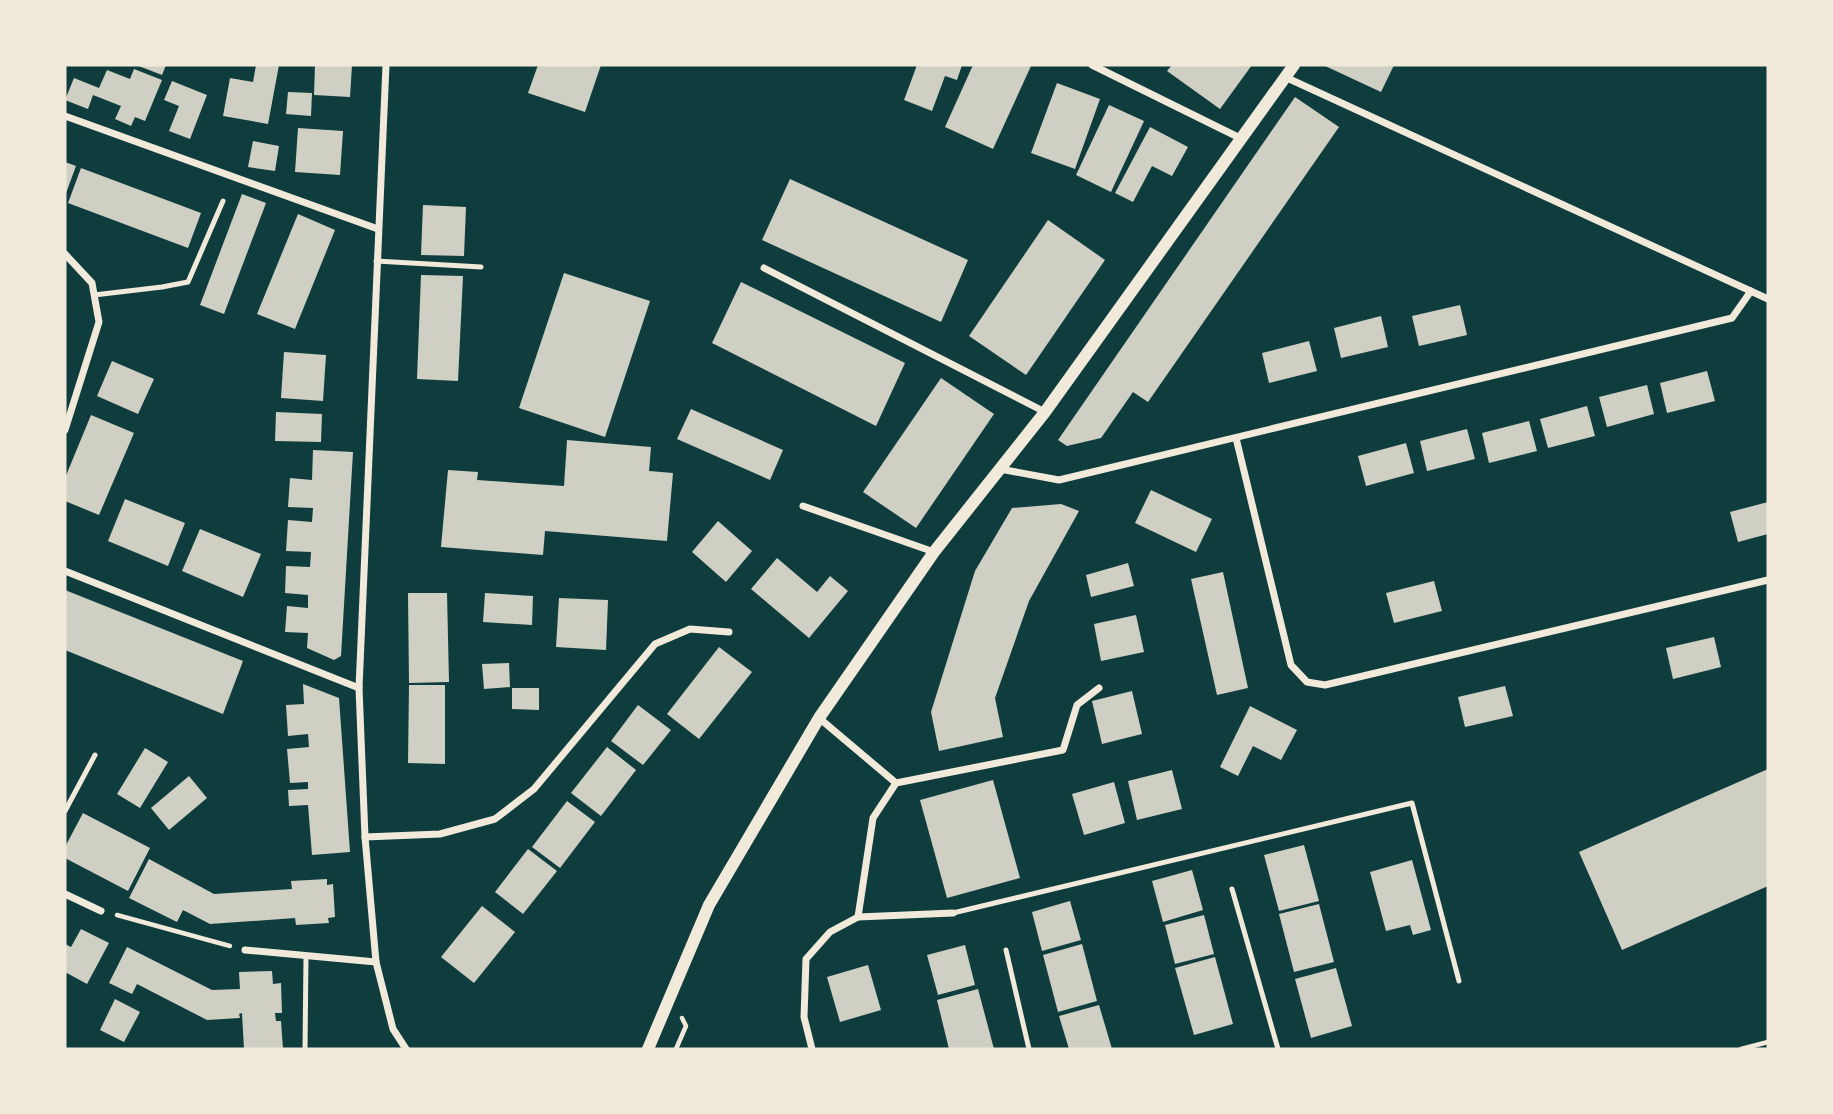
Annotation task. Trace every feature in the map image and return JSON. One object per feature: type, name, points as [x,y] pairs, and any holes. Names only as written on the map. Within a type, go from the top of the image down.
[{"type":"street","points":[[386,65],[359,688],[365,837],[376,962],[393,1029],[405,1049]]},
{"type":"street","points":[[1092,65],[1243,139]]},
{"type":"street","points":[[648,1049],[709,905],[819,718],[934,552],[1045,412],[1294,65]]},
{"type":"street","points":[[1285,77],[1768,299]]},
{"type":"street","points":[[65,116],[377,229]]},
{"type":"street","points":[[65,254],[92,284],[99,322],[65,430]]},
{"type":"street","points":[[764,268],[1045,412]]},
{"type":"street","points":[[1000,469],[1059,481],[1732,318],[1751,291]]},
{"type":"street","points":[[1236,438],[1291,665],[1307,682],[1325,685],[1768,580]]},
{"type":"street","points":[[803,506],[934,552]]},
{"type":"street","points":[[65,571],[359,688]]},
{"type":"street","points":[[365,837],[440,834],[495,819],[534,789],[655,644],[690,629],[729,632]]},
{"type":"street","points":[[858,917],[873,818],[896,783],[1063,750],[1077,705],[1099,688]]},
{"type":"street","points":[[819,718],[896,783]]},
{"type":"street","points":[[65,894],[101,911]]},
{"type":"street","points":[[812,1049],[804,1017],[806,959],[830,932],[858,917],[953,913]]},
{"type":"street","points":[[245,950],[376,962]]},
{"type":"lane","points":[[94,295],[188,282],[223,201]]},
{"type":"lane","points":[[376,261],[481,267]]},
{"type":"lane","points":[[65,811],[94,755]]},
{"type":"lane","points":[[953,913],[1412,803],[1459,981]]},
{"type":"lane","points":[[1232,889],[1278,1049]]},
{"type":"lane","points":[[1006,950],[1029,1049]]},
{"type":"lane","points":[[305,1049],[306,957]]},
{"type":"path","points":[[101,911],[245,950]]},
{"type":"path","points":[[676,1049],[685,1026]]},
{"type":"path","points":[[1741,1049],[1768,1042]]},
{"type":"building","points":[[136,65],[166,65],[162,75]]},
{"type":"building","points":[[256,65],[279,65],[268,124],[223,116],[230,78],[253,82]]},
{"type":"building","points":[[315,65],[352,65],[350,97],[314,95]]},
{"type":"building","points":[[538,65],[601,65],[585,112],[528,93]]},
{"type":"building","points":[[917,65],[962,65],[957,80],[945,76],[932,111],[904,100]]},
{"type":"building","points":[[973,65],[1031,66],[993,149],[945,127]]},
{"type":"building","points":[[1172,65],[1252,65],[1220,109],[1167,71]]},
{"type":"building","points":[[1323,65],[1394,65],[1381,92]]},
{"type":"building","points":[[134,69],[162,80],[145,121],[135,117],[131,126],[115,119],[121,106],[93,95],[88,109],[65,100],[74,78],[99,88],[107,70],[130,79]]},
{"type":"building","points":[[172,81],[207,95],[190,139],[169,131],[179,106],[164,100]]},
{"type":"building","points":[[1057,83],[1100,99],[1075,169],[1031,153]]},
{"type":"building","points":[[288,92],[312,93],[311,116],[286,114]]},
{"type":"building","points":[[1295,97],[1339,127],[1148,402],[1133,392],[1101,438],[1067,446],[1058,440]]},
{"type":"building","points":[[1109,105],[1144,121],[1111,192],[1076,175]]},
{"type":"building","points":[[1150,127],[1188,147],[1172,176],[1152,166],[1133,202],[1115,193]]},
{"type":"building","points":[[298,128],[343,131],[340,175],[295,172]]},
{"type":"building","points":[[253,141],[279,146],[275,171],[248,167]]},
{"type":"building","points":[[65,162],[76,166],[65,196]]},
{"type":"building","points":[[81,168],[201,213],[188,248],[68,203]]},
{"type":"building","points":[[790,179],[968,260],[941,322],[762,240]]},
{"type":"building","points":[[242,194],[266,203],[224,314],[200,305]]},
{"type":"building","points":[[423,205],[466,207],[464,256],[421,255]]},
{"type":"building","points":[[298,214],[335,230],[295,329],[257,314]]},
{"type":"building","points":[[1048,220],[1105,260],[1026,375],[969,336]]},
{"type":"building","points":[[564,273],[650,301],[605,437],[519,408]]},
{"type":"building","points":[[421,275],[463,276],[458,381],[417,379]]},
{"type":"building","points":[[741,282],[905,363],[876,426],[712,343]]},
{"type":"building","points":[[1460,305],[1467,335],[1419,346],[1412,316]]},
{"type":"building","points":[[1381,316],[1388,347],[1341,358],[1334,328]]},
{"type":"building","points":[[1309,341],[1317,371],[1269,383],[1262,353]]},
{"type":"building","points":[[284,352],[326,355],[323,401],[281,398]]},
{"type":"building","points":[[112,361],[154,379],[138,414],[97,396]]},
{"type":"building","points":[[1707,371],[1715,401],[1667,413],[1660,383]]},
{"type":"building","points":[[941,378],[994,414],[916,528],[863,492]]},
{"type":"building","points":[[1647,385],[1654,414],[1607,427],[1599,397]]},
{"type":"building","points":[[1587,406],[1595,436],[1548,448],[1540,419]]},
{"type":"building","points":[[691,409],[783,450],[770,480],[677,439]]},
{"type":"building","points":[[276,412],[322,414],[321,442],[275,441]]},
{"type":"building","points":[[91,415],[134,433],[99,515],[65,501],[65,478]]},
{"type":"building","points":[[1529,421],[1537,451],[1489,463],[1482,433]]},
{"type":"building","points":[[1467,429],[1475,459],[1427,471],[1420,441]]},
{"type":"building","points":[[567,440],[651,447],[649,471],[673,473],[667,541],[545,531],[543,555],[441,547],[448,470],[478,472],[477,480],[564,486]]},
{"type":"building","points":[[1406,443],[1414,473],[1366,486],[1358,456]]},
{"type":"building","points":[[313,450],[353,452],[341,656],[334,660],[307,648],[308,633],[285,632],[287,606],[308,608],[308,595],[285,593],[286,566],[310,567],[311,552],[286,551],[288,520],[312,522],[313,508],[288,507],[290,478],[312,480]]},
{"type":"building","points":[[1151,490],[1212,519],[1196,552],[1135,523]]},
{"type":"building","points":[[125,499],[185,523],[168,566],[108,541]]},
{"type":"building","points":[[1768,502],[1768,534],[1738,542],[1730,512]]},
{"type":"building","points":[[1061,504],[1079,511],[1029,601],[995,698],[1003,737],[939,751],[931,712],[975,571],[1012,508]]},
{"type":"building","points":[[718,521],[752,551],[726,582],[692,552]]},
{"type":"building","points":[[200,529],[261,554],[243,597],[182,571]]},
{"type":"building","points":[[777,558],[817,592],[830,576],[848,591],[809,638],[751,589]]},
{"type":"building","points":[[1128,563],[1134,586],[1091,597],[1086,575]]},
{"type":"building","points":[[1223,572],[1248,688],[1217,695],[1191,579]]},
{"type":"building","points":[[1434,581],[1442,611],[1394,623],[1386,593]]},
{"type":"building","points":[[65,590],[243,661],[223,714],[65,650]]},
{"type":"building","points":[[408,593],[447,593],[449,682],[409,683]]},
{"type":"building","points":[[485,593],[533,596],[532,625],[483,622]]},
{"type":"building","points":[[559,598],[608,600],[606,650],[556,647]]},
{"type":"building","points":[[1136,615],[1144,652],[1101,661],[1094,624]]},
{"type":"building","points":[[1714,637],[1721,667],[1673,679],[1666,648]]},
{"type":"building","points":[[719,647],[752,672],[699,739],[667,714]]},
{"type":"building","points":[[509,663],[510,687],[484,689],[482,664]]},
{"type":"building","points":[[303,684],[339,698],[350,852],[312,855],[308,805],[289,806],[288,790],[308,789],[308,782],[290,783],[287,749],[309,747],[308,734],[288,736],[286,705],[304,704]]},
{"type":"building","points":[[409,685],[445,685],[445,764],[408,763]]},
{"type":"building","points":[[1505,686],[1513,716],[1465,727],[1458,697]]},
{"type":"building","points":[[512,688],[539,688],[539,710],[512,709]]},
{"type":"building","points":[[1132,691],[1142,734],[1102,744],[1092,701]]},
{"type":"building","points":[[638,705],[671,730],[643,765],[611,741]]},
{"type":"building","points":[[1250,706],[1297,730],[1281,760],[1253,746],[1238,776],[1220,767]]},
{"type":"building","points":[[607,747],[636,770],[601,816],[571,793]]},
{"type":"building","points":[[145,748],[168,762],[140,808],[117,794]]},
{"type":"building","points":[[1768,769],[1768,886],[1622,950],[1579,852]]},
{"type":"building","points":[[1172,770],[1182,809],[1137,820],[1128,781]]},
{"type":"building","points":[[189,776],[207,798],[169,830],[151,808]]},
{"type":"building","points":[[993,780],[1020,878],[947,898],[920,800]]},
{"type":"building","points":[[1114,782],[1125,823],[1084,835],[1072,794]]},
{"type":"building","points":[[567,801],[595,822],[560,868],[532,847]]},
{"type":"building","points":[[83,813],[150,848],[128,891],[65,858],[65,847]]},
{"type":"building","points":[[1304,845],[1319,901],[1279,911],[1264,855]]},
{"type":"building","points":[[528,849],[557,871],[523,914],[495,892]]},
{"type":"building","points":[[149,859],[214,894],[292,889],[291,881],[327,879],[327,885],[333,884],[335,917],[328,918],[329,923],[296,925],[295,918],[210,924],[183,910],[177,922],[129,898]]},
{"type":"building","points":[[1412,860],[1431,930],[1413,935],[1410,925],[1386,931],[1370,872]]},
{"type":"building","points":[[1192,870],[1203,910],[1163,922],[1152,881]]},
{"type":"building","points":[[1070,901],[1081,940],[1042,951],[1032,912]]},
{"type":"building","points":[[1319,904],[1334,962],[1294,972],[1279,914]]},
{"type":"building","points":[[482,906],[515,932],[474,983],[441,957]]},
{"type":"building","points":[[1204,915],[1214,954],[1175,964],[1165,925]]},
{"type":"building","points":[[81,929],[109,943],[87,984],[65,972],[65,944],[71,947]]},
{"type":"building","points":[[1082,944],[1097,1001],[1058,1012],[1043,955]]},
{"type":"building","points":[[965,945],[975,985],[938,995],[927,955]]},
{"type":"building","points":[[127,947],[212,990],[240,989],[239,972],[272,971],[273,984],[281,983],[282,1013],[275,1013],[276,1021],[281,1021],[283,1049],[244,1049],[242,1013],[239,1014],[240,1018],[207,1020],[137,984],[132,994],[109,983]]},
{"type":"building","points":[[1215,957],[1233,1024],[1194,1035],[1175,968]]},
{"type":"building","points":[[868,965],[881,1010],[840,1022],[827,977]]},
{"type":"building","points":[[1336,968],[1352,1026],[1311,1038],[1295,979]]},
{"type":"building","points":[[978,989],[994,1049],[949,1049],[937,1000]]},
{"type":"building","points":[[115,999],[140,1012],[124,1042],[100,1030]]},
{"type":"building","points":[[1099,1005],[1112,1049],[1069,1049],[1059,1016]]}]
